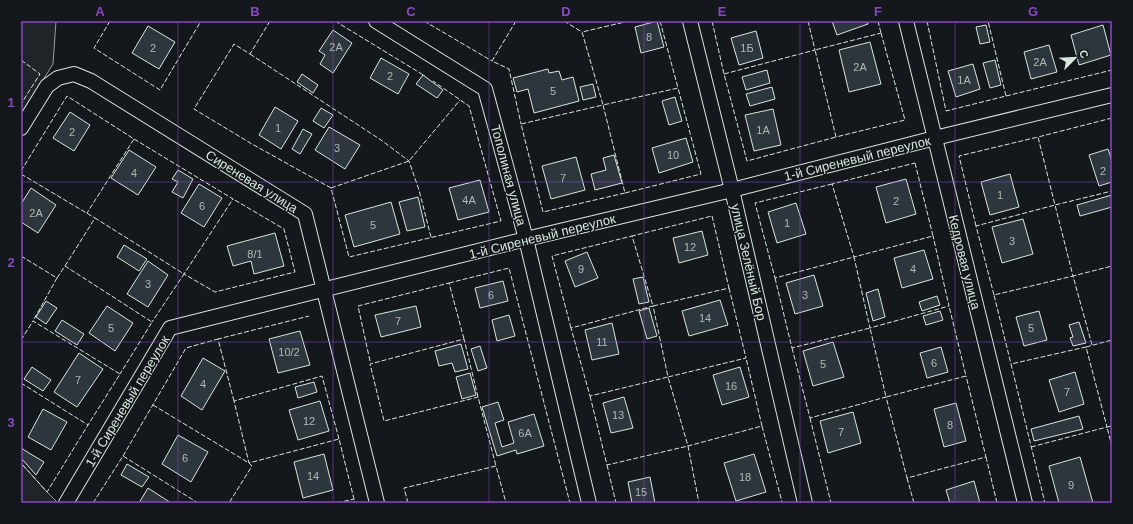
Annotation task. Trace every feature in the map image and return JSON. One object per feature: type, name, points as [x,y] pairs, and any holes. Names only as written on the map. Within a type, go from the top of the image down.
[{"type":"street","name":"Тополиная улица","points":[[376,21],[486,89],[526,239],[590,503]]},
{"type":"street","name":"улица Зелёный Бор","points":[[690,21],[732,190],[805,503]]},
{"type":"street","name":"Кедровая улица","points":[[906,21],[1025,503]]},
{"type":"street","name":"Сиреневая улица","points":[[21,128],[47,86],[58,78],[74,74],[91,81],[304,214],[377,503]]},
{"type":"street","name":"1-й Сиреневый переулок","points":[[66,503],[170,328],[1112,95]]},
{"type":"shaded area","points":[[21,21],[56,21],[53,64],[21,115]]},
{"type":"shaded area","points":[[21,463],[47,492],[58,503],[21,503]]},
{"type":"building","points":[[657,21],[664,47],[641,53],[635,27]]},
{"type":"building","points":[[832,21],[867,21],[868,24],[837,35]]},
{"type":"building","points":[[986,25],[990,42],[980,44],[976,27]]},
{"type":"building","points":[[1103,25],[1111,55],[1079,65],[1071,35]]},
{"type":"building","points":[[148,26],[175,42],[159,69],[132,53]]},
{"type":"building","points":[[333,30],[352,43],[333,73],[320,64],[325,55],[319,51]]},
{"type":"building","points":[[756,31],[763,58],[739,65],[731,38]]},
{"type":"building","points":[[870,42],[881,84],[849,92],[839,50]]},
{"type":"building","points":[[1049,45],[1057,72],[1031,79],[1024,52]]},
{"type":"building","points":[[381,58],[409,74],[398,94],[370,78]]},
{"type":"building","points":[[995,60],[1001,85],[990,88],[983,63]]},
{"type":"building","points":[[973,64],[980,89],[956,97],[948,71]]},
{"type":"building","points":[[548,69],[549,73],[559,71],[562,80],[573,77],[579,101],[534,113],[528,89],[517,92],[513,78]]},
{"type":"building","points":[[767,70],[770,83],[746,90],[742,77]]},
{"type":"building","points":[[302,74],[318,85],[313,93],[297,82]]},
{"type":"building","points":[[423,75],[443,90],[437,98],[416,84]]},
{"type":"building","points":[[593,84],[596,97],[583,100],[580,87]]},
{"type":"building","points":[[772,87],[775,99],[750,106],[746,94]]},
{"type":"building","points":[[675,97],[682,121],[669,125],[662,101]]},
{"type":"building","points":[[275,107],[298,121],[281,149],[259,135]]},
{"type":"building","points":[[321,108],[333,115],[324,128],[313,121]]},
{"type":"building","points":[[773,109],[781,145],[754,151],[745,115]]},
{"type":"building","points":[[70,112],[90,125],[74,151],[53,138]]},
{"type":"building","points":[[329,127],[360,145],[345,169],[315,150]]},
{"type":"building","points":[[303,129],[312,134],[300,154],[292,149]]},
{"type":"building","points":[[686,138],[693,162],[659,173],[652,148]]},
{"type":"building","points":[[1108,149],[1112,161],[1112,182],[1099,186],[1089,155]]},
{"type":"building","points":[[129,150],[156,167],[138,195],[111,178]]},
{"type":"building","points":[[614,155],[622,183],[595,190],[591,174],[606,170],[603,158]]},
{"type":"building","points":[[576,157],[585,190],[551,199],[542,166]]},
{"type":"building","points":[[178,170],[193,179],[183,198],[172,192],[178,182],[172,179]]},
{"type":"building","points":[[1010,174],[1019,207],[990,215],[981,182]]},
{"type":"building","points":[[906,179],[916,214],[886,223],[876,187]]},
{"type":"building","points":[[480,180],[489,212],[458,220],[449,188]]},
{"type":"building","points":[[199,184],[222,198],[204,227],[181,213]]},
{"type":"building","points":[[31,188],[56,205],[38,233],[21,222],[21,204]]},
{"type":"building","points":[[1112,195],[1112,207],[1080,216],[1077,205]]},
{"type":"building","points":[[418,197],[425,227],[407,231],[399,202]]},
{"type":"building","points":[[391,202],[400,234],[354,247],[345,215]]},
{"type":"building","points":[[796,203],[806,234],[777,243],[768,212]]},
{"type":"building","points":[[1023,219],[1033,254],[1002,263],[992,227]]},
{"type":"building","points":[[702,231],[708,255],[679,263],[673,238]]},
{"type":"building","points":[[275,233],[284,266],[254,274],[251,261],[233,266],[227,246]]},
{"type":"building","points":[[124,245],[147,259],[139,271],[117,257]]},
{"type":"building","points":[[924,250],[933,279],[902,288],[894,258]]},
{"type":"building","points":[[587,252],[598,278],[575,287],[565,261]]},
{"type":"building","points":[[148,261],[168,275],[148,307],[127,294]]},
{"type":"building","points":[[814,275],[823,306],[795,314],[786,283]]},
{"type":"building","points":[[643,277],[649,302],[639,304],[633,279]]},
{"type":"building","points":[[503,281],[508,301],[480,308],[475,288]]},
{"type":"building","points":[[878,289],[885,317],[873,321],[866,293]]},
{"type":"building","points":[[937,296],[940,305],[922,311],[919,302]]},
{"type":"building","points":[[720,300],[728,325],[689,336],[682,311]]},
{"type":"building","points":[[46,301],[57,308],[46,324],[36,317]]},
{"type":"building","points":[[107,306],[133,323],[115,351],[89,333]]},
{"type":"building","points":[[416,306],[421,327],[381,337],[375,315]]},
{"type":"building","points":[[649,308],[657,336],[647,339],[639,311]]},
{"type":"building","points":[[940,311],[943,320],[926,325],[923,316]]},
{"type":"building","points":[[1039,311],[1047,340],[1024,346],[1016,317]]},
{"type":"building","points":[[509,315],[515,336],[497,341],[492,320]]},
{"type":"building","points":[[62,320],[84,334],[77,345],[55,331]]},
{"type":"building","points":[[1079,322],[1086,343],[1073,346],[1070,338],[1073,337],[1069,325]]},
{"type":"building","points":[[612,323],[619,354],[592,360],[585,330]]},
{"type":"building","points":[[300,331],[310,365],[278,373],[269,339]]},
{"type":"building","points":[[833,342],[844,377],[813,386],[803,351]]},
{"type":"building","points":[[461,344],[468,369],[455,372],[452,363],[439,366],[435,351]]},
{"type":"building","points":[[480,346],[487,368],[478,371],[471,349]]},
{"type":"building","points":[[941,347],[948,372],[927,378],[920,353]]},
{"type":"building","points":[[79,353],[103,369],[77,407],[54,392]]},
{"type":"building","points":[[203,358],[225,371],[202,410],[181,396]]},
{"type":"building","points":[[32,367],[51,380],[43,391],[24,379]]},
{"type":"building","points":[[740,367],[749,397],[722,405],[713,375]]},
{"type":"building","points":[[1075,372],[1084,404],[1059,412],[1049,380]]},
{"type":"building","points":[[470,373],[476,395],[462,399],[456,377]]},
{"type":"building","points":[[314,382],[317,392],[298,398],[295,387]]},
{"type":"building","points":[[624,397],[633,428],[611,433],[603,403]]},
{"type":"building","points":[[320,401],[329,431],[298,440],[289,410]]},
{"type":"building","points":[[498,402],[504,420],[495,423],[502,447],[514,443],[508,422],[534,414],[544,446],[517,454],[516,450],[497,456],[482,407]]},
{"type":"building","points":[[956,403],[966,441],[944,447],[934,409]]},
{"type":"building","points":[[43,409],[67,422],[51,450],[28,437]]},
{"type":"building","points":[[853,412],[861,443],[828,453],[820,421]]},
{"type":"building","points":[[1079,416],[1083,429],[1034,441],[1031,429]]},
{"type":"building","points":[[178,435],[208,452],[191,482],[162,464]]},
{"type":"building","points":[[21,447],[44,462],[36,475],[21,458]]},
{"type":"building","points":[[324,454],[333,490],[303,498],[294,462]]},
{"type":"building","points":[[754,454],[766,492],[736,501],[724,463]]},
{"type":"building","points":[[1080,457],[1093,503],[1059,503],[1049,466]]},
{"type":"building","points":[[127,464],[149,477],[142,487],[121,475]]},
{"type":"building","points":[[650,477],[655,503],[632,503],[628,482]]},
{"type":"building","points":[[974,481],[980,503],[950,503],[946,490]]},
{"type":"building","points":[[148,488],[171,503],[139,503]]},
{"type":"fence","points":[[110,21],[94,48],[160,90],[201,21]]},
{"type":"fence","points":[[270,21],[250,54],[234,44],[194,109],[252,144],[331,188],[349,257],[501,221],[469,106],[433,81]]},
{"type":"fence","points":[[335,21],[425,76]]},
{"type":"fence","points":[[424,21],[492,61]]},
{"type":"fence","points":[[516,21],[492,61],[509,69],[521,124]]},
{"type":"fence","points":[[564,21],[582,32]]},
{"type":"fence","points":[[625,193],[701,174],[678,88],[603,105],[582,32],[629,21]]},
{"type":"fence","points":[[660,21],[678,88]]},
{"type":"fence","points":[[712,21],[724,74],[747,161],[836,137]]},
{"type":"fence","points":[[724,74],[815,50],[808,21]]},
{"type":"fence","points":[[878,21],[881,33]]},
{"type":"fence","points":[[927,21],[946,111],[1006,96],[988,21]]},
{"type":"fence","points":[[881,33],[905,120],[836,137],[815,50],[881,33]]},
{"type":"fence","points":[[250,54],[381,140],[409,161],[419,190],[431,237]]},
{"type":"fence","points":[[21,60],[40,74],[21,104]]},
{"type":"fence","points":[[1006,96],[1112,70]]},
{"type":"fence","points":[[21,171],[67,96],[134,139],[87,213]]},
{"type":"fence","points":[[331,188],[409,161],[460,100]]},
{"type":"fence","points":[[603,105],[625,193],[543,212],[521,124],[603,105]]},
{"type":"fence","points":[[1112,118],[1038,137],[1055,205],[1112,191]]},
{"type":"fence","points":[[976,226],[959,156],[1038,137]]},
{"type":"fence","points":[[134,139],[233,199],[184,274],[215,292],[295,272],[284,229],[233,199]]},
{"type":"fence","points":[[915,163],[933,236],[854,257],[832,184],[915,163]]},
{"type":"fence","points":[[21,174],[95,218]]},
{"type":"fence","points":[[832,184],[755,203],[775,278],[854,257],[870,328],[949,306],[933,236]]},
{"type":"fence","points":[[994,295],[976,226],[1055,205],[1073,276],[994,295],[1011,364]]},
{"type":"fence","points":[[712,216],[729,288],[653,306],[632,236],[712,216]]},
{"type":"fence","points":[[65,266],[95,218],[184,274],[152,322]]},
{"type":"fence","points":[[571,328],[552,256],[632,236]]},
{"type":"fence","points":[[21,256],[57,278],[33,321]]},
{"type":"fence","points":[[57,278],[65,266],[152,322],[120,374]]},
{"type":"fence","points":[[1092,345],[1073,276],[1112,266]]},
{"type":"fence","points":[[449,283],[509,268],[570,503]]},
{"type":"fence","points":[[775,278],[792,348],[870,328],[886,397],[966,376],[949,306]]},
{"type":"fence","points":[[370,361],[358,306],[449,283],[464,339]]},
{"type":"fence","points":[[729,288],[746,358],[668,377],[653,306],[571,328],[590,396],[668,377],[688,446],[762,426],[746,358]]},
{"type":"fence","points":[[234,401],[218,339],[309,316]]},
{"type":"fence","points":[[21,340],[33,321],[120,374],[88,425]]},
{"type":"fence","points":[[123,456],[186,348],[218,339]]},
{"type":"fence","points":[[478,397],[464,339],[370,364],[384,421],[478,397],[496,466]]},
{"type":"fence","points":[[1086,347],[1112,340]]},
{"type":"fence","points":[[1031,447],[1107,427],[1086,347],[1011,364],[1045,503]]},
{"type":"fence","points":[[792,348],[810,418],[886,397],[907,478],[986,457],[966,376]]},
{"type":"fence","points":[[339,439],[322,376],[234,401],[249,463],[339,439],[355,503]]},
{"type":"fence","points":[[21,383],[88,425],[47,492],[21,463]]},
{"type":"fence","points":[[590,396],[607,465],[688,446],[699,503]]},
{"type":"fence","points":[[153,405],[252,466],[229,503]]},
{"type":"fence","points":[[810,418],[831,503]]},
{"type":"fence","points":[[762,426],[782,502]]},
{"type":"fence","points":[[1112,426],[1107,427],[1112,447]]},
{"type":"fence","points":[[93,503],[123,456],[198,503]]},
{"type":"fence","points":[[986,457],[997,503]]},
{"type":"fence","points":[[607,465],[616,503]]},
{"type":"fence","points":[[408,503],[404,488],[496,466],[506,503]]},
{"type":"fence","points":[[907,478],[914,503]]},
{"type":"fence","points":[[337,503],[354,499]]}]
